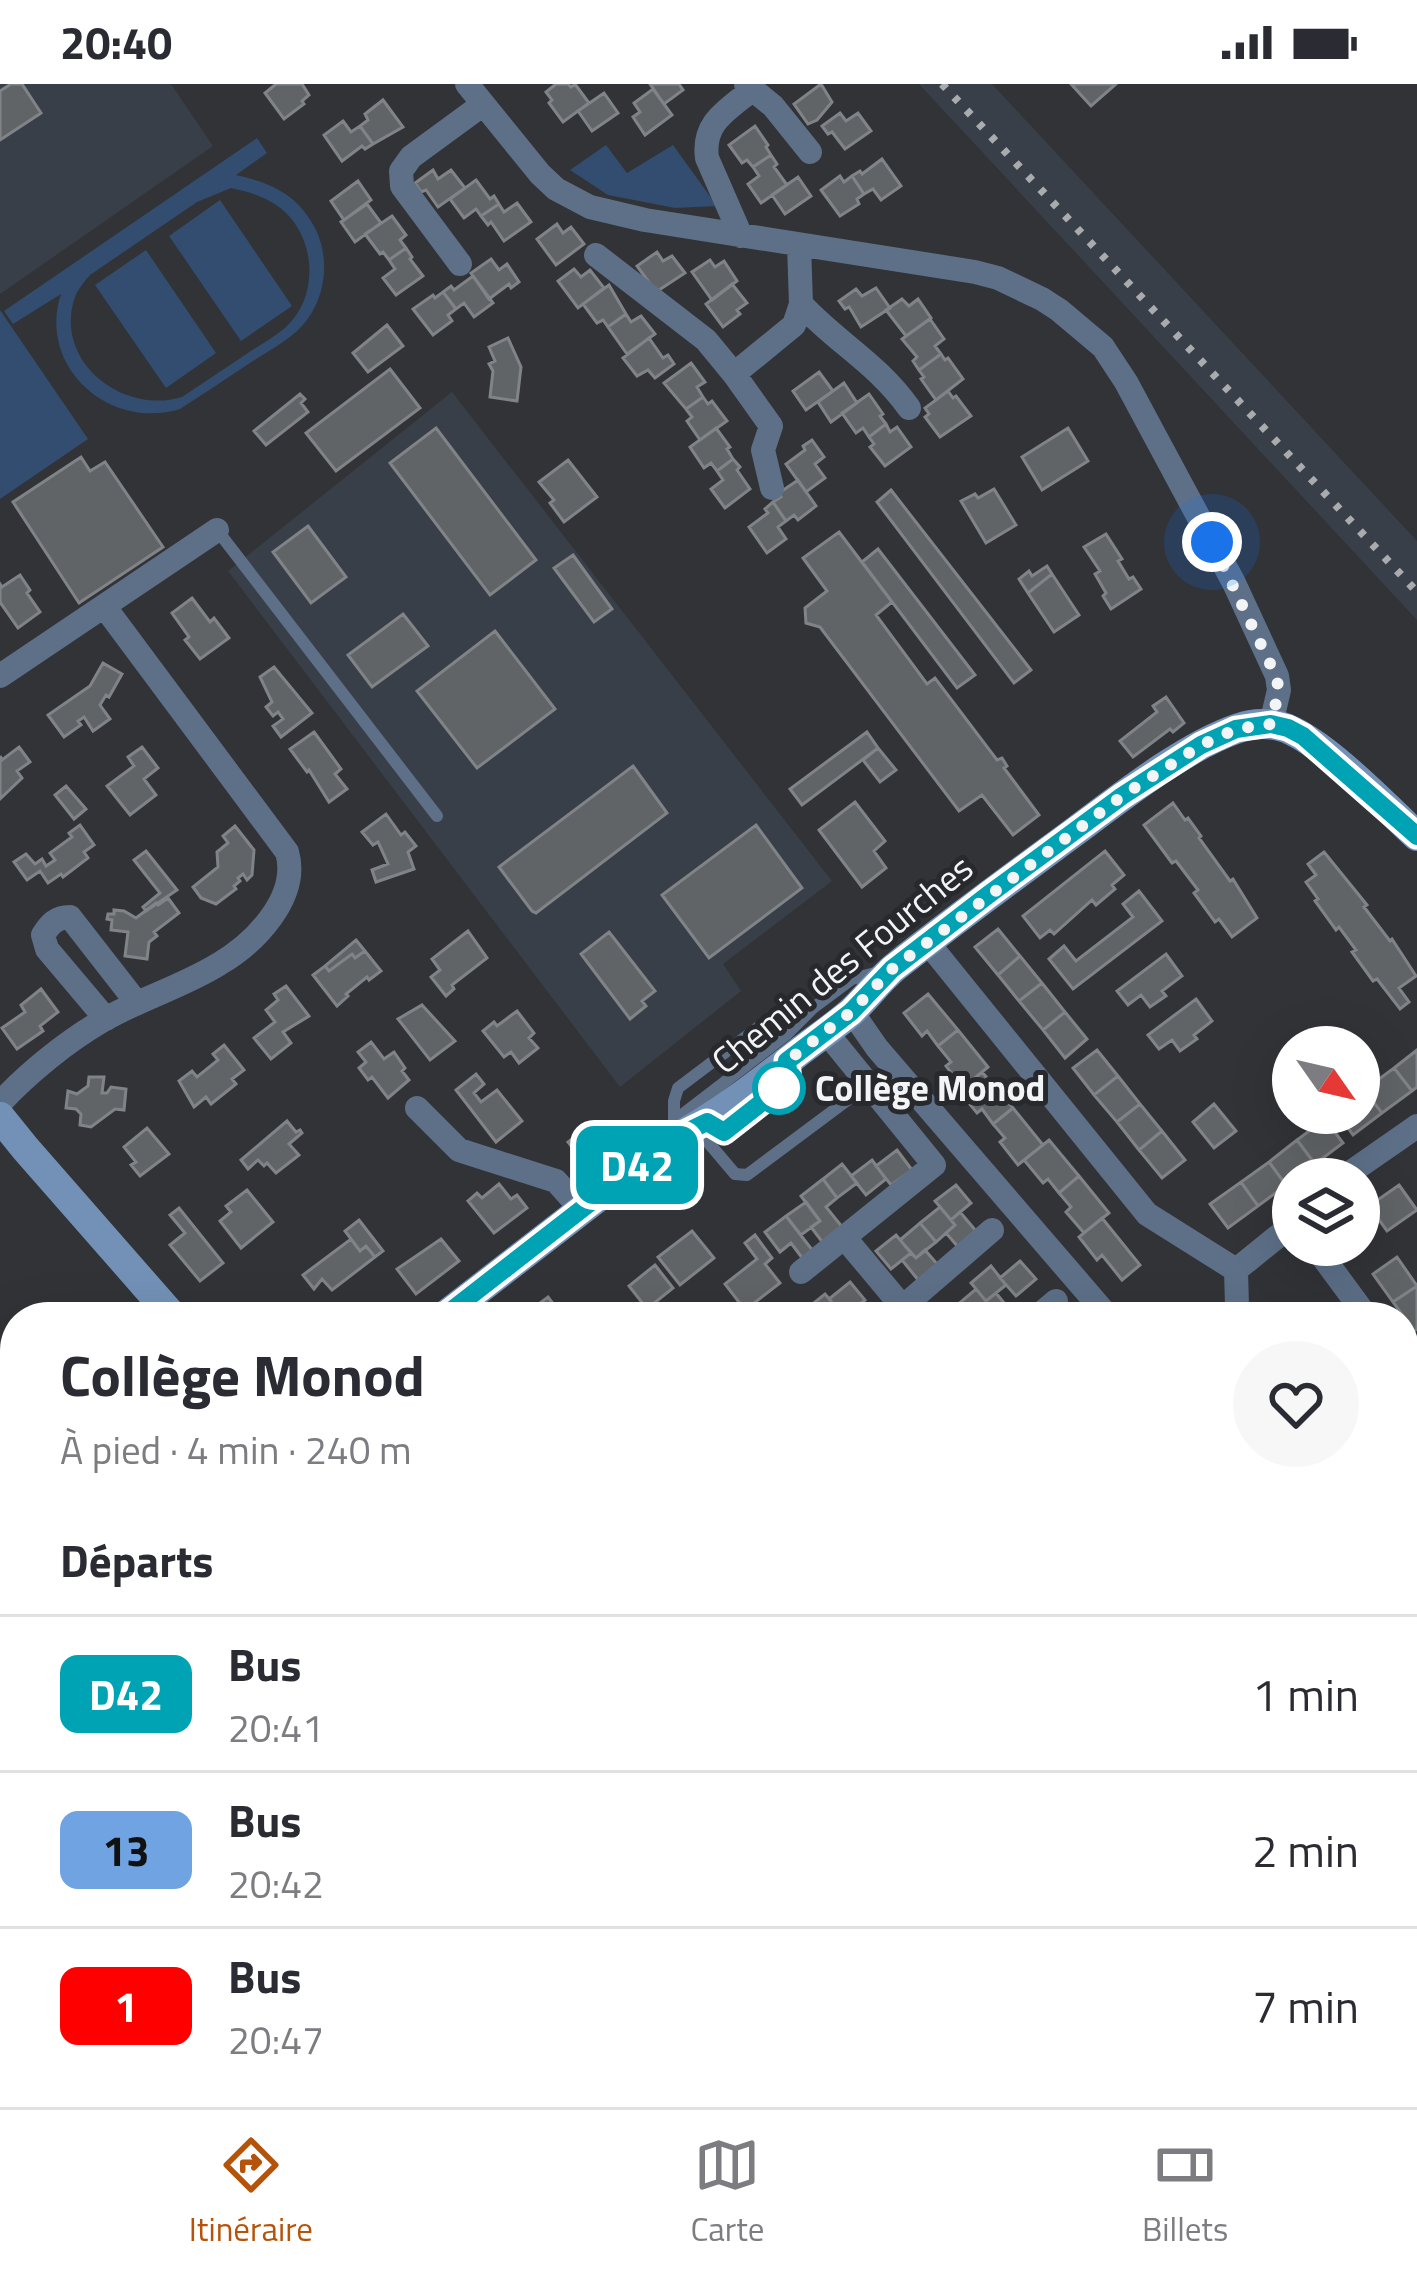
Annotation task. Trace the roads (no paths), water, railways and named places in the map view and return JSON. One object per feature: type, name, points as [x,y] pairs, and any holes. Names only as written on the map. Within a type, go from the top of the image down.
[{"type":"street","points":[[741,236],[707,158],[706,132],[749,87],[773,106],[810,152]]},
{"type":"street","points":[[460,264],[402,186],[401,171],[475,94],[540,174],[572,199],[609,213],[998,278],[1059,310],[1103,347],[1126,382],[1234,583],[1276,676],[1279,690],[1271,724],[1303,736],[1417,836]]},
{"type":"street","points":[[734,374],[794,326],[801,304],[799,245]]},
{"type":"street","points":[[596,255],[706,340],[734,374],[771,426],[763,450],[772,488]]},
{"type":"street","points":[[801,304],[878,370],[909,408]]},
{"type":"street","points":[[0,676],[217,530]]},
{"type":"street","points":[[0,1103],[106,1018],[234,955],[262,927],[289,881],[287,852],[104,606]]},
{"type":"street","name":"Chemin des Fourches","points":[[461,1302],[687,1127],[787,1061],[820,1020],[851,1012],[892,969],[1122,796],[1201,745],[1236,729],[1271,724]]},
{"type":"street","points":[[106,1018],[47,949],[43,935],[50,923],[70,917],[137,1003]]},
{"type":"street","points":[[928,943],[1147,1214],[1236,1270]]},
{"type":"street","points":[[851,1012],[1096,1302]]},
{"type":"street","points":[[801,1272],[934,1165],[820,1020]]},
{"type":"street","points":[[418,1108],[459,1150],[556,1180],[581,1209]]},
{"type":"street","points":[[0,1117],[160,1302]]},
{"type":"street","points":[[1371,1158],[1417,1126]]},
{"type":"street","points":[[915,1302],[992,1230]]},
{"type":"street","points":[[844,1237],[893,1302]]},
{"type":"street","points":[[1236,1270],[1272,1241]]},
{"type":"street","points":[[1329,1266],[1356,1302]]},
{"type":"street","points":[[1236,1270],[1237,1302]]},
{"type":"lane","points":[[217,530],[437,816]]},
{"type":"lane","points":[[687,1127],[787,1035],[820,1020],[853,979],[892,969]]},
{"type":"lane","points":[[820,1020],[772,1017],[678,1088],[674,1101],[687,1127],[735,1174],[747,1175],[868,1084]]},
{"type":"railway","points":[[942,84],[1417,592]]},
{"type":"place","name":"Collège Monod","points":[[779,1088]]}]
